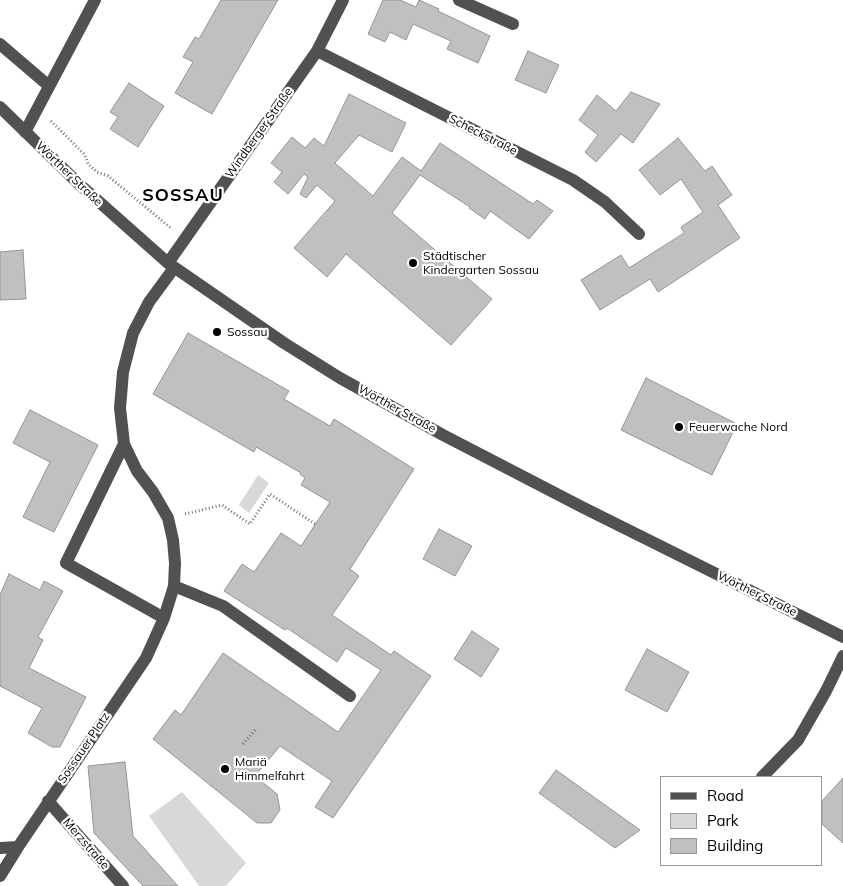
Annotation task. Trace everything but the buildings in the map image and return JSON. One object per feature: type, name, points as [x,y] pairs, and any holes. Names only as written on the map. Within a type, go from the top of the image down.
[{"type":"street","points":[[25,132],[95,0]]},
{"type":"street","name":"Windberger Straße","points":[[171,265],[184,239],[317,50],[343,0]]},
{"type":"street","points":[[459,0],[513,24]]},
{"type":"street","points":[[0,44],[49,86]]},
{"type":"street","name":"Scheckstraße","points":[[317,50],[573,180],[605,202],[639,234]]},
{"type":"street","name":"Wörther Straße","points":[[0,107],[110,213],[171,265],[284,343],[340,378],[434,430],[843,637]]},
{"type":"street","name":"Sossauer Platz","points":[[0,876],[48,801],[146,658],[164,618],[174,586],[174,555],[168,518],[153,492],[137,471],[124,444],[120,408],[123,372],[133,333],[171,265]]},
{"type":"street","points":[[124,444],[66,563],[164,618]]},
{"type":"street","points":[[174,586],[223,606],[350,696]]},
{"type":"street","points":[[763,776],[798,740],[826,691],[843,656]]},
{"type":"street","name":"Merzstraße","points":[[48,801],[123,886]]},
{"type":"street","points":[[0,848],[18,847]]},
{"type":"path","points":[[38,107],[85,155],[88,164],[97,172],[108,176],[184,239]]},
{"type":"path","points":[[168,518],[222,506],[250,524],[270,494],[316,524]]},
{"type":"path","points":[[243,744],[256,729]]},
{"type":"green space","points":[[258,475],[269,483],[249,513],[239,505]]},
{"type":"green space","points":[[182,792],[246,863],[226,886],[199,886],[149,816]]},
{"type":"place","name":"Städtischer Kindergarten Sossau","points":[[413,263]]},
{"type":"place","name":"Sossau","points":[[217,332]]},
{"type":"place","name":"Feuerwache Nord","points":[[679,427]]},
{"type":"place","name":"Mariä Himmelfahrt","points":[[225,769]]},
{"type":"district","name":"SOSSAU","points":[[183,196]]}]
